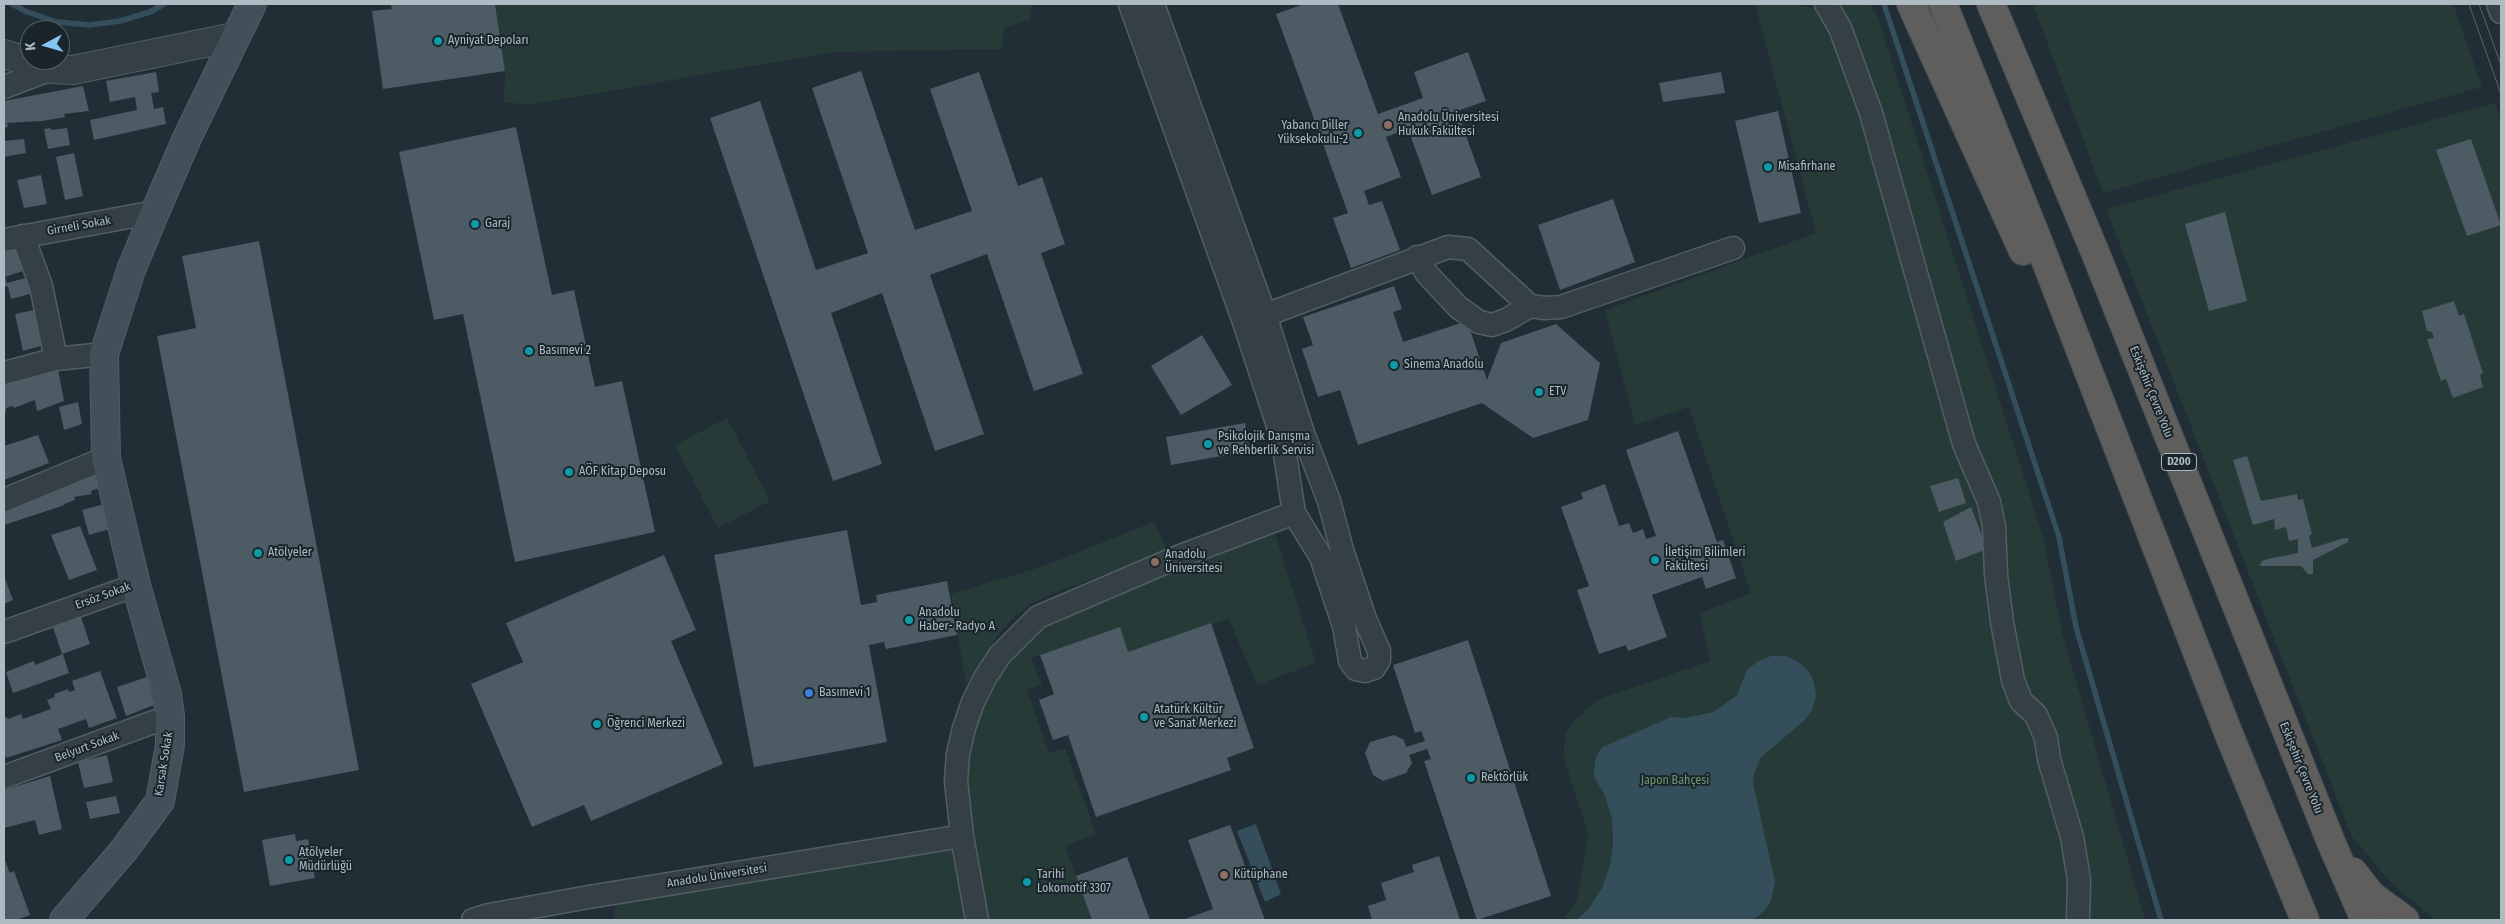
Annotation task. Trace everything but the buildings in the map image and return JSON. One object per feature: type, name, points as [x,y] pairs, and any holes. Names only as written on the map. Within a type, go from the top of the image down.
[{"type":"highway","points":[[1911,4],[2153,538]]},
{"type":"highway","points":[[1943,4],[2153,538],[2306,920]]},
{"type":"highway","name":"Eskişehir Çevre Yolu","points":[[1991,4],[2095,252],[2331,842],[2365,920]]},
{"type":"highway","points":[[2012,4],[2095,252]]},
{"type":"highway","points":[[2331,842],[2371,895],[2405,920]]},
{"type":"highway","points":[[2282,863],[2294,920]]},
{"type":"main road","name":"Ersöz Sokak","points":[[136,584],[106,458],[104,354],[131,270],[155,212],[234,37],[252,4]]},
{"type":"main road","name":"Karsak Sokak","points":[[63,919],[124,850],[160,801],[170,745],[170,716],[167,694],[136,584]]},
{"type":"street","points":[[1130,4],[1244,322],[1283,440],[1297,513],[1321,557],[1344,626],[1350,661],[1356,668],[1365,671],[1374,668],[1379,660],[1379,650],[1365,619],[1323,485],[1265,315],[1153,4]]},
{"type":"street","points":[[1826,4],[1840,28],[1871,113],[1964,444],[1989,502],[1994,526],[1996,576],[2002,622],[2013,680],[2022,700],[2036,715],[2046,738],[2072,837],[2079,880],[2078,920]]},
{"type":"street","points":[[2498,4],[2501,12]]},
{"type":"street","points":[[70,70],[234,37]]},
{"type":"street","points":[[4,54],[20,59]]},
{"type":"street","points":[[4,87],[49,70]]},
{"type":"street","name":"Girneli Sokak","points":[[13,238],[155,212]]},
{"type":"street","points":[[13,238],[41,286],[56,359]]},
{"type":"street","points":[[1244,322],[1448,246],[1468,248],[1530,306]]},
{"type":"street","points":[[1417,258],[1427,274],[1458,307],[1479,322],[1492,325],[1506,320],[1530,306],[1561,307],[1733,248]]},
{"type":"street","points":[[4,373],[56,359],[104,354]]},
{"type":"street","points":[[4,500],[106,458]]},
{"type":"street","points":[[977,920],[962,836],[956,781],[964,728],[985,678],[1018,635],[1038,617],[1178,557],[1297,513],[1323,485]]},
{"type":"street","points":[[1297,513],[1334,520]]},
{"type":"street","name":"Ersöz Sokak","points":[[4,632],[136,584]]},
{"type":"street","name":"Belyurt Sokak","points":[[4,777],[170,716]]},
{"type":"street","name":"Anadolu Üniversitesi","points":[[473,920],[489,915],[571,900],[962,836]]},
{"type":"green space","points":[[495,4],[1032,4],[1030,20],[1005,27],[1001,49],[833,52],[535,104],[504,103],[505,71]]},
{"type":"green space","name":"Japon Bahçesi","points":[[1755,4],[1784,4],[1839,10],[1835,4],[1869,4],[1877,15],[2043,537],[2062,632],[2145,920],[1563,920],[1577,900],[1588,834],[1563,755],[1566,734],[1577,718],[1597,700],[1710,661],[1700,613],[1751,593],[1689,407],[1635,425],[1605,310],[1816,233]]},
{"type":"green space","points":[[2033,4],[2453,4],[2482,87],[2103,193]]},
{"type":"green space","points":[[2495,103],[2501,121],[2501,920],[2436,920],[2395,887],[2352,837],[2106,209]]},
{"type":"green space","points":[[727,418],[770,501],[718,528],[675,445]]},
{"type":"green space","points":[[1154,522],[1168,551],[1046,596],[1029,605],[1001,631],[966,685],[951,594],[1038,568]]},
{"type":"green space","points":[[1271,522],[1316,663],[1257,685],[1229,619],[1128,652],[1119,627],[1031,658],[1042,685],[1027,690],[1049,753],[1065,748],[1096,834],[1065,846],[1092,920],[613,920],[618,893],[962,836],[958,754],[1018,635]]},
{"type":"water","points":[[1771,656],[1785,656],[1797,661],[1808,670],[1814,682],[1816,696],[1812,710],[1804,721],[1761,757],[1754,774],[1753,783],[1775,882],[1771,901],[1766,909],[1753,920],[1577,920],[1589,908],[1602,888],[1610,866],[1613,843],[1612,819],[1605,796],[1594,776],[1595,760],[1598,753],[1603,747],[1671,717],[1685,718],[1714,712],[1737,695],[1747,670],[1758,661]]},
{"type":"water","points":[[1256,824],[1281,894],[1265,902],[1237,831]]},
{"type":"waterway","points":[[12,4],[27,12],[57,22],[89,25],[120,21],[150,12],[164,4]]},
{"type":"waterway","points":[[1884,4],[2059,537],[2076,627],[2161,920]]},
{"type":"tram line","points":[[2469,4],[2501,94]]},
{"type":"tram line","points":[[2479,4],[2501,65]]},
{"type":"place","name":"Ayniyat Depoları","points":[[438,41]]},
{"type":"place","name":"Anadolu Üniversitesi Hukuk Fakültesi","points":[[1388,125]]},
{"type":"place","name":"Yabancı Diller Yüksekokulu-2","points":[[1358,133]]},
{"type":"place","name":"Misafirhane","points":[[1768,167]]},
{"type":"place","name":"Garaj","points":[[475,224]]},
{"type":"place","name":"Basımevi 2","points":[[529,351]]},
{"type":"place","name":"Sinema Anadolu","points":[[1394,365]]},
{"type":"place","name":"ETV","points":[[1539,392]]},
{"type":"place","name":"Psikolojik Danışma ve Rehberlik Servisi","points":[[1208,444]]},
{"type":"place","name":"AÖF Kitap Deposu","points":[[569,472]]},
{"type":"place","name":"Atölyeler","points":[[258,553]]},
{"type":"place","name":"İletişim Bilimleri Fakültesi","points":[[1655,560]]},
{"type":"place","name":"Anadolu Üniversitesi","points":[[1155,562]]},
{"type":"place","name":"Anadolu Haber- Radyo A","points":[[909,620]]},
{"type":"place","name":"Basımevi 1","points":[[809,693]]},
{"type":"place","name":"Atatürk Kültür ve Sanat Merkezi","points":[[1144,717]]},
{"type":"place","name":"Öğrenci Merkezi","points":[[597,724]]},
{"type":"place","name":"Rektörlük","points":[[1471,778]]},
{"type":"place","name":"Atölyeler Müdürlüğü","points":[[289,860]]},
{"type":"place","name":"Kütüphane","points":[[1224,875]]},
{"type":"place","name":"Tarihi Lokomotif 3307","points":[[1027,882]]}]
